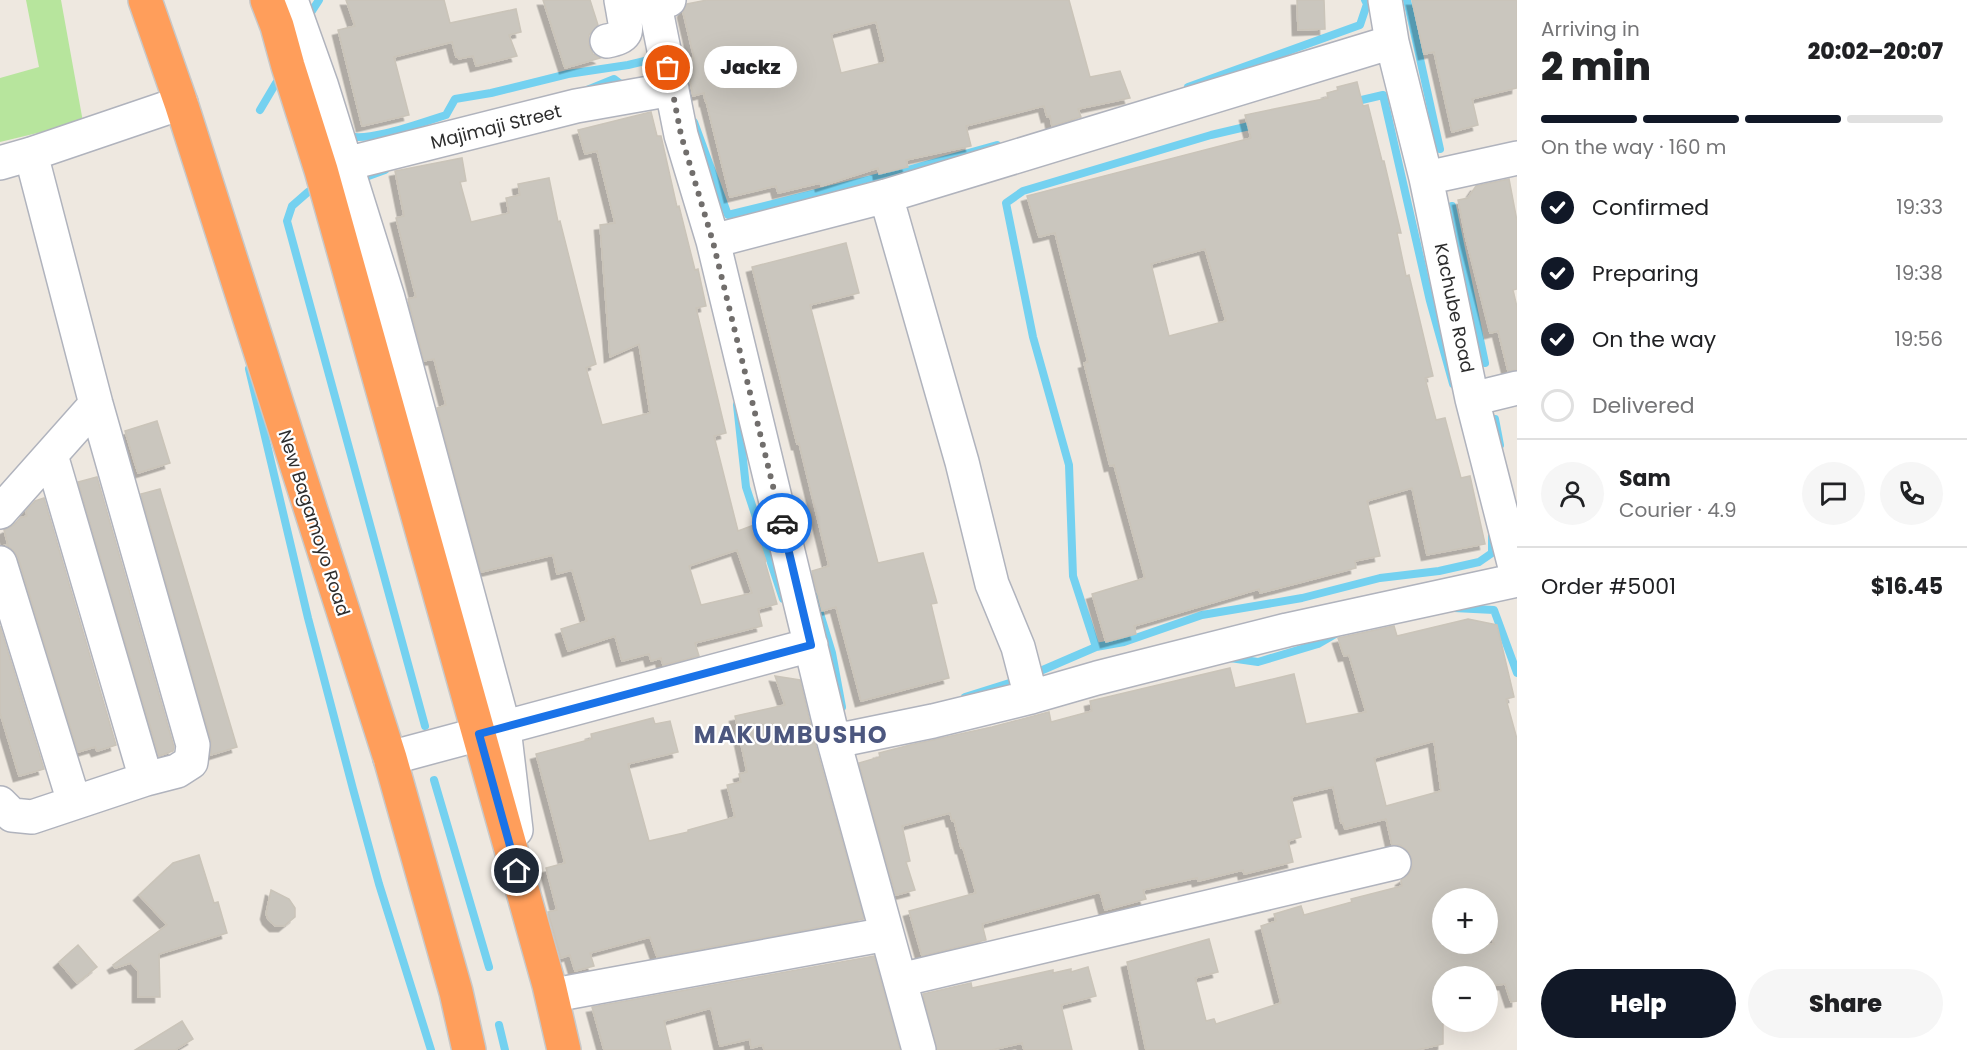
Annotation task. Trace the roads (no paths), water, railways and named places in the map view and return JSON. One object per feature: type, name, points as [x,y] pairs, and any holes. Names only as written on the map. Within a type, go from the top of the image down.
[{"type":"highway","name":"New Bagamoyo Road","points":[[145,0],[181,103],[390,758],[456,992],[470,1050]]},
{"type":"highway","points":[[267,0],[288,66],[333,167],[491,731],[564,1050]]},
{"type":"street","points":[[291,0],[321,84],[333,167]]},
{"type":"street","name":"Kachube Road","points":[[1384,0],[1392,42],[1426,178],[1473,399],[1517,575]]},
{"type":"street","points":[[608,41],[625,35],[622,5],[659,1],[681,135],[713,242],[833,738],[919,1050]]},
{"type":"street","points":[[713,242],[886,196],[1392,42]]},
{"type":"street","name":"Majimaji Street","points":[[333,167],[576,106],[672,89]]},
{"type":"street","points":[[0,163],[181,103]]},
{"type":"street","points":[[0,804],[12,816],[32,817],[177,771],[191,762],[193,745],[96,404],[31,154]]},
{"type":"street","points":[[1426,178],[1517,158]]},
{"type":"street","points":[[886,196],[962,462],[992,584],[1018,647],[1030,697]]},
{"type":"street","points":[[1473,399],[1517,388]]},
{"type":"street","points":[[0,512],[96,404]]},
{"type":"street","points":[[51,455],[146,779]]},
{"type":"street","points":[[0,563],[74,802]]},
{"type":"street","points":[[833,738],[850,738],[1030,697],[1287,630],[1517,580]]},
{"type":"street","points":[[390,758],[811,645]]},
{"type":"street","points":[[491,731],[520,868],[570,1050]]},
{"type":"street","points":[[900,980],[1394,863]]},
{"type":"street","points":[[554,995],[888,934]]},
{"type":"waterway","points":[[306,20],[319,0]]},
{"type":"waterway","points":[[1188,87],[1360,25],[1367,4],[1365,0]]},
{"type":"waterway","points":[[1407,0],[1440,149]]},
{"type":"waterway","points":[[346,135],[367,137],[410,127],[446,115],[455,99],[491,93],[568,74],[649,60]]},
{"type":"waterway","points":[[587,90],[614,79],[626,88]]},
{"type":"waterway","points":[[260,110],[276,83],[285,89]]},
{"type":"waterway","points":[[1353,102],[1383,95],[1430,301],[1453,384]]},
{"type":"waterway","points":[[694,122],[728,215],[997,145]]},
{"type":"waterway","points":[[1096,647],[1073,576],[1069,465],[1033,337],[1006,203],[1023,191],[1211,135],[1258,124]]},
{"type":"waterway","points":[[363,178],[385,170]]},
{"type":"waterway","points":[[308,192],[292,206],[287,221],[425,726]]},
{"type":"waterway","points":[[1452,206],[1485,363]]},
{"type":"waterway","points":[[249,369],[308,618],[353,789],[379,884],[431,1050]]},
{"type":"waterway","points":[[737,405],[746,487],[783,599]]},
{"type":"waterway","points":[[1495,419],[1500,445]]},
{"type":"waterway","points":[[1031,675],[1096,647],[1124,642],[1202,615],[1302,598],[1380,578],[1439,571],[1479,562],[1492,553],[1492,536]]},
{"type":"waterway","points":[[815,597],[832,653],[842,707]]},
{"type":"waterway","points":[[1454,608],[1494,610],[1517,673]]},
{"type":"waterway","points":[[1230,658],[1258,662],[1318,644],[1337,633]]},
{"type":"waterway","points":[[965,697],[1019,680]]},
{"type":"waterway","points":[[434,780],[489,967]]},
{"type":"waterway","points":[[499,1025],[505,1050]]},
{"type":"place","name":"Jackz","points":[[668,68]]},
{"type":"district","name":"MAKUMBUSHO","points":[[791,735]]}]
